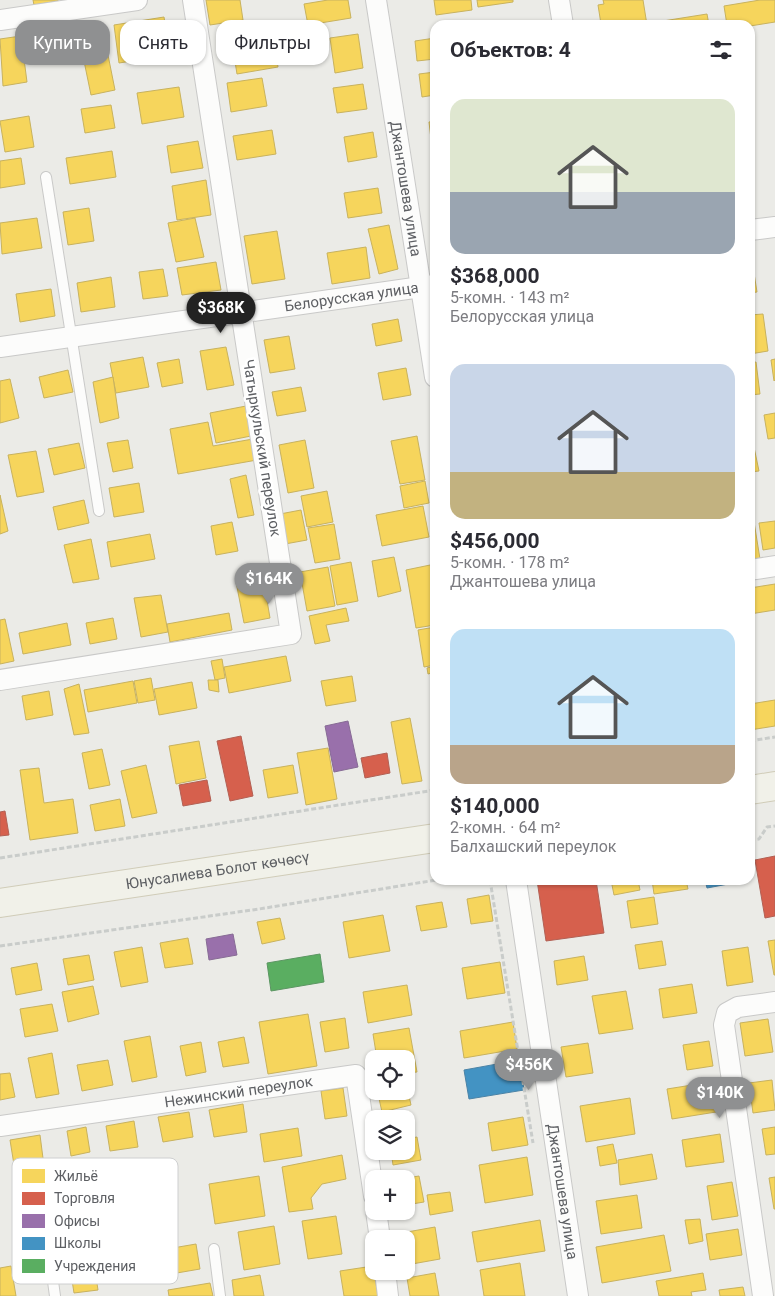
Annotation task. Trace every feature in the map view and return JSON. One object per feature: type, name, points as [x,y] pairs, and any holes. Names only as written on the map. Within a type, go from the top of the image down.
[{"type":"main road","points":[[755,789],[775,786]]},
{"type":"main road","name":"Юнусалиева Болот көчөсү","points":[[0,903],[430,839]]},
{"type":"street","points":[[0,20],[137,0]]},
{"type":"street","name":"Чатыркульский переулок","points":[[0,680],[291,634],[193,0]]},
{"type":"street","name":"Джантошева улица","points":[[376,0],[428,286],[430,312]]},
{"type":"street","points":[[559,0],[562,20]]},
{"type":"street","points":[[755,229],[775,227]]},
{"type":"street","name":"Белорусская улица","points":[[0,347],[428,286]]},
{"type":"street","points":[[755,569],[775,566]]},
{"type":"street","name":"Джантошева улица","points":[[517,885],[578,1296]]},
{"type":"street","points":[[763,1296],[724,1025],[727,1013],[738,1007],[775,1002]]},
{"type":"street","name":"Нежинский переулок","points":[[0,1126],[356,1075],[370,1170]]},
{"type":"street","points":[[386,1280],[388,1296]]},
{"type":"lane","points":[[46,177],[99,511]]},
{"type":"lane","points":[[214,1249],[220,1296]]},
{"type":"path","points":[[755,740],[775,737]]},
{"type":"path","points":[[0,858],[430,791]]},
{"type":"path","points":[[755,839],[759,839],[767,827],[775,826]]},
{"type":"path","points":[[0,946],[260,909],[430,881]]},
{"type":"path","points":[[491,885],[534,1151]]},
{"type":"building: Жильё","points":[[33,0],[58,0],[58,1],[34,5]]},
{"type":"building: Жильё","points":[[206,0],[240,0],[243,20],[216,20],[216,24],[210,25]]},
{"type":"building: Жильё","points":[[328,0],[348,0],[351,18],[329,22],[329,20],[307,20],[304,4]]},
{"type":"building: Жильё","points":[[434,0],[471,0],[472,10],[436,15]]},
{"type":"building: Жильё","points":[[477,0],[513,0],[513,2],[478,7]]},
{"type":"building: Жильё","points":[[603,0],[643,0],[646,20],[600,20],[598,5],[604,4]]},
{"type":"building: Жильё","points":[[760,0],[775,0],[775,22],[755,25],[755,20],[726,20],[724,6]]},
{"type":"building: Жильё","points":[[707,14],[708,20],[669,20]]},
{"type":"building: Жильё","points":[[164,17],[164,20],[145,20]]},
{"type":"building: Жильё","points":[[120,24],[119,63],[114,25]]},
{"type":"building: Жильё","points":[[358,34],[363,68],[335,73],[330,38]]},
{"type":"building: Жильё","points":[[15,37],[15,65],[25,65],[27,82],[3,86],[0,39]]},
{"type":"building: Жильё","points":[[430,39],[430,60],[417,61],[415,41]]},
{"type":"building: Жильё","points":[[85,65],[110,65],[115,90],[91,95]]},
{"type":"building: Жильё","points":[[236,65],[278,65],[278,67],[237,74]]},
{"type":"building: Жильё","points":[[430,73],[430,96],[422,97],[419,74]]},
{"type":"building: Жильё","points":[[262,78],[267,106],[231,112],[227,83]]},
{"type":"building: Жильё","points":[[363,84],[367,109],[337,113],[333,88]]},
{"type":"building: Жильё","points":[[179,87],[184,117],[142,124],[137,93]]},
{"type":"building: Жильё","points":[[111,105],[115,128],[85,133],[81,109]]},
{"type":"building: Жильё","points":[[29,116],[34,147],[5,152],[0,121]]},
{"type":"building: Жильё","points":[[272,130],[276,154],[237,160],[233,136]]},
{"type":"building: Жильё","points":[[373,132],[377,157],[348,162],[344,137]]},
{"type":"building: Жильё","points":[[198,141],[203,168],[171,173],[167,146]]},
{"type":"building: Жильё","points":[[112,151],[116,177],[70,184],[66,158]]},
{"type":"building: Жильё","points":[[21,158],[25,184],[0,188],[0,161]]},
{"type":"building: Жильё","points":[[206,180],[211,215],[177,220],[172,186]]},
{"type":"building: Жильё","points":[[378,188],[382,213],[348,218],[344,193]]},
{"type":"building: Жильё","points":[[89,208],[94,241],[68,245],[63,212]]},
{"type":"building: Жильё","points":[[37,218],[42,248],[2,254],[0,223]]},
{"type":"building: Жильё","points":[[195,218],[204,257],[176,262],[168,223]]},
{"type":"building: Жильё","points":[[389,225],[398,269],[379,274],[368,229]]},
{"type":"building: Жильё","points":[[277,231],[285,279],[252,284],[244,236]]},
{"type":"building: Жильё","points":[[366,247],[370,278],[332,284],[327,253]]},
{"type":"building: Жильё","points":[[216,262],[221,290],[182,295],[177,268]]},
{"type":"building: Жильё","points":[[163,269],[168,296],[143,299],[139,272]]},
{"type":"building: Жильё","points":[[111,277],[115,307],[81,312],[77,283]]},
{"type":"building: Жильё","points":[[51,289],[55,316],[20,322],[16,294]]},
{"type":"building: Жильё","points":[[763,314],[768,351],[755,353],[755,315]]},
{"type":"building: Жильё","points":[[398,319],[402,341],[376,346],[372,324]]},
{"type":"building: Жильё","points":[[289,336],[295,369],[270,373],[264,340]]},
{"type":"building: Жильё","points":[[226,347],[234,385],[207,390],[200,351]]},
{"type":"building: Жильё","points":[[143,357],[149,387],[116,393],[110,363]]},
{"type":"building: Жильё","points":[[179,359],[183,383],[162,387],[157,363]]},
{"type":"building: Жильё","points":[[775,359],[775,380],[774,381],[771,360]]},
{"type":"building: Жильё","points":[[755,362],[760,394],[755,394]]},
{"type":"building: Жильё","points":[[406,368],[411,395],[383,400],[378,373]]},
{"type":"building: Жильё","points":[[68,370],[73,392],[44,398],[39,377]]},
{"type":"building: Жильё","points":[[113,377],[119,418],[100,423],[93,382]]},
{"type":"building: Жильё","points":[[10,379],[19,418],[0,423],[0,381]]},
{"type":"building: Жильё","points":[[301,387],[306,411],[277,416],[272,392]]},
{"type":"building: Жильё","points":[[246,406],[251,436],[216,443],[210,413]]},
{"type":"building: Жильё","points":[[775,413],[775,438],[768,439],[764,415]]},
{"type":"building: Жильё","points":[[208,422],[213,446],[253,439],[257,460],[178,474],[170,429]]},
{"type":"building: Жильё","points":[[417,436],[425,480],[400,484],[391,441]]},
{"type":"building: Жильё","points":[[128,440],[133,468],[113,472],[107,443]]},
{"type":"building: Жильё","points":[[305,440],[314,488],[288,493],[279,445]]},
{"type":"building: Жильё","points":[[79,443],[85,468],[54,475],[48,449]]},
{"type":"building: Жильё","points":[[36,451],[44,492],[17,497],[8,455]]},
{"type":"building: Жильё","points":[[755,452],[759,471],[755,471]]},
{"type":"building: Жильё","points":[[246,475],[254,515],[238,518],[230,479]]},
{"type":"building: Жильё","points":[[425,481],[429,503],[404,508],[400,486]]},
{"type":"building: Жильё","points":[[139,483],[144,512],[114,517],[109,488]]},
{"type":"building: Жильё","points":[[327,491],[333,522],[307,527],[301,496]]},
{"type":"building: Жильё","points":[[0,495],[8,531],[0,534]]},
{"type":"building: Жильё","points":[[84,500],[89,523],[58,530],[53,507]]},
{"type":"building: Жильё","points":[[423,506],[429,537],[382,546],[376,515]]},
{"type":"building: Жильё","points":[[301,510],[307,540],[285,544],[280,514]]},
{"type":"building: Жильё","points":[[775,521],[775,548],[763,550],[759,523]]},
{"type":"building: Жильё","points":[[232,522],[238,551],[216,555],[211,526]]},
{"type":"building: Жильё","points":[[334,524],[340,559],[315,563],[308,528]]},
{"type":"building: Жильё","points":[[755,528],[760,559],[755,560]]},
{"type":"building: Жильё","points":[[150,534],[155,559],[111,567],[107,542]]},
{"type":"building: Жильё","points":[[91,539],[99,579],[73,583],[64,545]]},
{"type":"building: Жильё","points":[[394,557],[401,591],[378,597],[372,561]]},
{"type":"building: Жильё","points":[[351,562],[358,601],[337,605],[330,566]]},
{"type":"building: Жильё","points":[[430,565],[430,626],[416,628],[406,570]]},
{"type":"building: Жильё","points":[[328,567],[335,606],[307,611],[300,572]]},
{"type":"building: Жильё","points":[[263,577],[270,618],[244,623],[236,582]]},
{"type":"building: Жильё","points":[[775,584],[775,610],[755,613],[755,587]]},
{"type":"building: Жильё","points":[[161,595],[168,632],[141,637],[134,598]]},
{"type":"building: Жильё","points":[[346,608],[349,621],[326,625],[330,641],[315,644],[309,616]]},
{"type":"building: Жильё","points":[[229,613],[232,630],[170,642],[167,624]]},
{"type":"building: Жильё","points":[[113,618],[117,639],[90,644],[86,623]]},
{"type":"building: Жильё","points":[[5,619],[14,661],[0,664],[0,620]]},
{"type":"building: Жильё","points":[[67,623],[71,645],[23,654],[19,633]]},
{"type":"building: Жильё","points":[[430,628],[430,666],[424,667],[418,630]]},
{"type":"building: Жильё","points":[[286,656],[291,681],[229,693],[224,667]]},
{"type":"building: Жильё","points":[[222,659],[225,678],[215,680],[211,661]]},
{"type":"building: Жильё","points":[[352,676],[356,701],[326,706],[321,681]]},
{"type":"building: Жильё","points":[[151,678],[155,700],[138,703],[134,681]]},
{"type":"building: Жильё","points":[[208,680],[218,680],[219,692],[209,690]]},
{"type":"building: Жильё","points":[[133,681],[137,703],[88,712],[84,690]]},
{"type":"building: Жильё","points":[[192,682],[197,708],[159,715],[154,689]]},
{"type":"building: Жильё","points":[[79,684],[89,733],[74,735],[64,689]]},
{"type":"building: Жильё","points":[[49,691],[53,715],[26,720],[22,696]]},
{"type":"building: Жильё","points":[[775,700],[775,726],[755,729],[755,703]]},
{"type":"building: Жильё","points":[[410,718],[422,781],[402,784],[391,722]]},
{"type":"building: Жильё","points":[[199,741],[206,778],[176,784],[169,746]]},
{"type":"building: Жильё","points":[[328,748],[337,799],[306,805],[297,753]]},
{"type":"building: Жильё","points":[[102,749],[110,785],[89,789],[82,753]]},
{"type":"building: Жильё","points":[[146,765],[157,813],[132,818],[121,771]]},
{"type":"building: Жильё","points":[[293,765],[298,793],[268,798],[263,770]]},
{"type":"building: Жильё","points":[[39,768],[44,803],[73,799],[78,833],[30,840],[20,770]]},
{"type":"building: Жильё","points":[[120,799],[125,826],[95,831],[90,805]]},
{"type":"building: Жильё","points":[[612,885],[639,885],[640,890],[614,895]]},
{"type":"building: Жильё","points":[[653,885],[687,885],[688,889],[654,894]]},
{"type":"building: Жильё","points":[[489,895],[493,921],[471,924],[467,899]]},
{"type":"building: Жильё","points":[[654,897],[658,924],[631,928],[627,901]]},
{"type":"building: Жильё","points":[[442,902],[447,927],[421,931],[416,906]]},
{"type":"building: Жильё","points":[[383,915],[390,951],[349,958],[343,922]]},
{"type":"building: Жильё","points":[[280,918],[285,939],[262,944],[257,922]]},
{"type":"building: Жильё","points":[[188,938],[193,964],[165,968],[160,943]]},
{"type":"building: Жильё","points":[[775,940],[775,975],[774,975],[768,941]]},
{"type":"building: Жильё","points":[[662,941],[666,965],[639,969],[635,945]]},
{"type":"building: Жильё","points":[[142,947],[148,982],[121,987],[114,952]]},
{"type":"building: Жильё","points":[[748,947],[753,982],[727,986],[722,951]]},
{"type":"building: Жильё","points":[[89,955],[94,980],[68,985],[63,959]]},
{"type":"building: Жильё","points":[[584,956],[588,980],[557,985],[554,961]]},
{"type":"building: Жильё","points":[[500,962],[505,993],[467,999],[462,968]]},
{"type":"building: Жильё","points":[[37,963],[42,990],[16,995],[11,968]]},
{"type":"building: Жильё","points":[[692,984],[697,1013],[663,1018],[659,989]]},
{"type":"building: Жильё","points":[[407,985],[412,1015],[368,1023],[363,992]]},
{"type":"building: Жильё","points":[[93,986],[99,1014],[68,1022],[62,992]]},
{"type":"building: Жильё","points":[[626,991],[633,1029],[599,1034],[592,996]]},
{"type":"building: Жильё","points":[[52,1004],[58,1031],[25,1037],[20,1009]]},
{"type":"building: Жильё","points":[[308,1014],[317,1066],[268,1074],[259,1022]]},
{"type":"building: Жильё","points":[[345,1018],[349,1048],[325,1052],[320,1022]]},
{"type":"building: Жильё","points":[[768,1019],[773,1052],[745,1056],[740,1023]]},
{"type":"building: Жильё","points":[[513,1022],[517,1049],[464,1058],[460,1031]]},
{"type":"building: Жильё","points":[[409,1028],[413,1050],[376,1050],[373,1034]]},
{"type":"building: Жильё","points":[[150,1036],[157,1077],[132,1082],[124,1041]]},
{"type":"building: Жильё","points":[[244,1037],[249,1063],[223,1067],[218,1042]]},
{"type":"building: Жильё","points":[[709,1041],[713,1066],[687,1070],[683,1045]]},
{"type":"building: Жильё","points":[[201,1042],[206,1072],[186,1076],[180,1046]]},
{"type":"building: Жильё","points":[[588,1043],[593,1073],[566,1077],[561,1047]]},
{"type":"building: Жильё","points":[[52,1053],[59,1094],[36,1098],[28,1058]]},
{"type":"building: Жильё","points":[[108,1060],[113,1085],[82,1091],[77,1065]]},
{"type":"building: Жильё","points":[[10,1073],[15,1097],[0,1100],[0,1074]]},
{"type":"building: Жильё","points":[[772,1080],[775,1110],[753,1113],[749,1083]]},
{"type":"building: Жильё","points":[[711,1082],[716,1112],[672,1119],[667,1089]]},
{"type":"building: Жильё","points":[[343,1088],[347,1116],[325,1119],[321,1091]]},
{"type":"building: Жильё","points":[[630,1098],[635,1134],[586,1142],[580,1106]]},
{"type":"building: Жильё","points":[[379,1100],[410,1100],[411,1105],[382,1110]]},
{"type":"building: Жильё","points":[[243,1104],[247,1132],[214,1137],[209,1110]]},
{"type":"building: Жильё","points":[[189,1112],[193,1137],[163,1142],[158,1117]]},
{"type":"building: Жильё","points":[[523,1117],[528,1145],[492,1151],[488,1123]]},
{"type":"building: Жильё","points":[[134,1121],[138,1147],[110,1151],[106,1126]]},
{"type":"building: Жильё","points":[[86,1127],[90,1152],[71,1156],[67,1131]]},
{"type":"building: Жильё","points":[[775,1127],[775,1154],[766,1155],[762,1129]]},
{"type":"building: Жильё","points":[[298,1128],[302,1156],[264,1162],[260,1134]]},
{"type":"building: Жильё","points":[[720,1134],[724,1162],[686,1167],[682,1140]]},
{"type":"building: Жильё","points":[[40,1135],[43,1158],[13,1158],[10,1140]]},
{"type":"building: Жильё","points":[[415,1137],[417,1137],[421,1160],[393,1165],[392,1160],[415,1160]]},
{"type":"building: Жильё","points":[[613,1144],[617,1163],[600,1166],[597,1147]]},
{"type":"building: Жильё","points":[[652,1154],[657,1179],[620,1185],[618,1160]]},
{"type":"building: Жильё","points":[[342,1155],[346,1179],[322,1184],[311,1198],[313,1209],[289,1212],[282,1167]]},
{"type":"building: Жильё","points":[[527,1157],[533,1195],[485,1203],[479,1165]]},
{"type":"building: Жильё","points":[[259,1176],[265,1216],[215,1224],[209,1184]]},
{"type":"building: Жильё","points":[[419,1176],[424,1202],[415,1204],[415,1177]]},
{"type":"building: Жильё","points":[[775,1177],[775,1209],[774,1209],[769,1178]]},
{"type":"building: Жильё","points":[[732,1182],[738,1216],[712,1220],[707,1186]]},
{"type":"building: Жильё","points":[[450,1192],[453,1211],[430,1215],[427,1195]]},
{"type":"building: Жильё","points":[[637,1195],[642,1228],[601,1234],[596,1201]]},
{"type":"building: Жильё","points":[[336,1216],[342,1254],[308,1259],[302,1221]]},
{"type":"building: Жильё","points":[[700,1219],[703,1241],[689,1244],[685,1220]]},
{"type":"building: Жильё","points":[[540,1220],[545,1251],[477,1262],[472,1232]]},
{"type":"building: Жильё","points":[[274,1226],[280,1264],[244,1270],[238,1232]]},
{"type":"building: Жильё","points":[[435,1227],[440,1259],[415,1263],[415,1231]]},
{"type":"building: Жильё","points":[[738,1229],[742,1255],[710,1260],[706,1234]]},
{"type":"building: Жильё","points":[[664,1235],[671,1271],[602,1283],[596,1247]]},
{"type":"building: Жильё","points":[[196,1244],[200,1269],[178,1273],[178,1247]]},
{"type":"building: Жильё","points":[[520,1263],[525,1296],[484,1296],[480,1270]]},
{"type":"building: Жильё","points":[[11,1266],[12,1284],[14,1284],[16,1296],[0,1296],[0,1268]]},
{"type":"building: Жильё","points":[[365,1267],[365,1280],[375,1280],[378,1296],[344,1296],[340,1271]]},
{"type":"building: Жильё","points":[[435,1273],[439,1296],[410,1296],[407,1280],[415,1280],[415,1277]]},
{"type":"building: Жильё","points":[[703,1273],[706,1290],[691,1292],[692,1296],[659,1296],[656,1281]]},
{"type":"building: Жильё","points":[[260,1275],[264,1296],[234,1296],[232,1280]]},
{"type":"building: Жильё","points":[[210,1283],[213,1296],[169,1296],[168,1290]]},
{"type":"building: Жильё","points":[[73,1284],[97,1284],[98,1290],[74,1293]]},
{"type":"building: Жильё","points":[[743,1287],[745,1296],[720,1296],[719,1290]]},
{"type":"building: Торговля","points":[[241,736],[253,796],[230,801],[217,741]]},
{"type":"building: Торговля","points":[[387,753],[390,773],[365,778],[361,758]]},
{"type":"building: Торговля","points":[[207,780],[211,801],[183,806],[179,785]]},
{"type":"building: Торговля","points":[[5,811],[9,835],[0,836],[0,812]]},
{"type":"building: Торговля","points":[[775,856],[775,916],[765,918],[755,860]]},
{"type":"building: Торговля","points":[[538,885],[597,885],[604,933],[546,941]]},
{"type":"building: Офисы","points":[[348,721],[358,767],[334,772],[325,726]]},
{"type":"building: Офисы","points":[[233,934],[237,955],[209,960],[206,939]]},
{"type":"building: Школы","points":[[706,885],[723,885],[707,888]]},
{"type":"building: Школы","points":[[519,1060],[524,1090],[469,1099],[464,1070]]},
{"type":"building: Учреждения","points":[[320,954],[324,982],[271,991],[267,963]]}]
